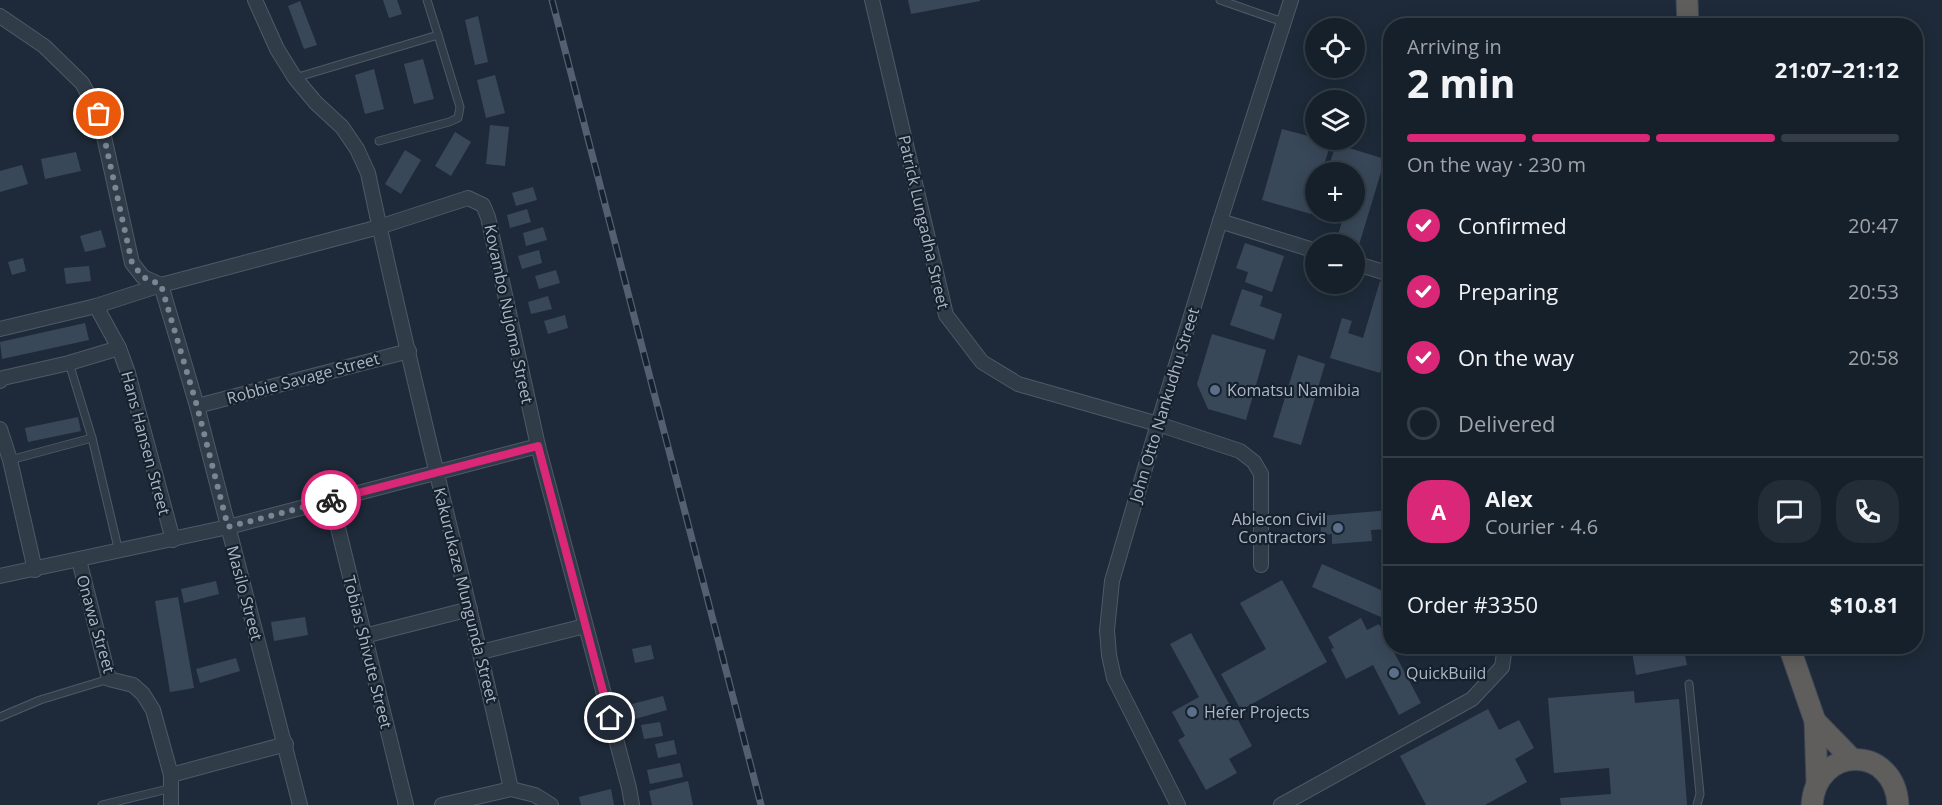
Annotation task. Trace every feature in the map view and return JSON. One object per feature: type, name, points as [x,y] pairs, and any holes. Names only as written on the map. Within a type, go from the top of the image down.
[{"type":"highway","points":[[1687,0],[1688,18]]},
{"type":"highway","points":[[1792,654],[1815,721],[1817,783]]},
{"type":"highway","points":[[1815,721],[1852,759]]},
{"type":"highway","points":[[1812,805],[1817,783],[1826,771],[1838,763],[1852,759],[1876,764],[1886,772],[1896,787],[1898,805]]},
{"type":"street","name":"Kakurukaze Mungunda Street","points":[[255,0],[277,49],[295,78],[316,103],[342,127],[357,149],[368,173],[511,789]]},
{"type":"street","name":"Patrick Lungadha Street","points":[[872,0],[946,315],[982,362],[1018,384],[1158,424],[1240,451],[1254,462],[1261,474],[1261,565]]},
{"type":"street","name":"John Otto Nankudhu Street","points":[[1178,805],[1114,678],[1107,630],[1112,581],[1220,221],[1291,0]]},
{"type":"street","points":[[0,16],[45,46],[82,83],[99,114],[132,263],[143,277],[161,285]]},
{"type":"street","name":"Kovambo Nujoma Street","points":[[1,325],[96,306],[161,285],[379,227],[468,198],[483,205],[488,217],[538,446],[632,805]]},
{"type":"street","points":[[1220,221],[1305,248]]},
{"type":"street","points":[[1365,266],[1383,272]]},
{"type":"street","name":"Masilo Street","points":[[161,285],[197,406],[300,805]]},
{"type":"street","name":"Hans Hansen Street","points":[[96,306],[119,348],[128,373],[173,540]]},
{"type":"street","points":[[0,381],[3,378],[69,363],[119,348]]},
{"type":"street","name":"Robbie Savage Street","points":[[197,406],[409,351]]},
{"type":"street","points":[[0,429],[10,460],[35,570]]},
{"type":"street","points":[[0,576],[228,527],[538,446]]},
{"type":"street","name":"Tobias Shivute Street","points":[[331,500],[406,805]]},
{"type":"street","name":"Onawa Street","points":[[79,560],[109,679],[133,685],[143,694],[153,710],[171,782],[171,805]]},
{"type":"street","points":[[364,636],[470,609]]},
{"type":"street","points":[[481,652],[585,626]]},
{"type":"street","points":[[1281,805],[1472,699],[1502,667],[1504,654]]},
{"type":"street","points":[[171,782],[286,744]]},
{"type":"street","points":[[442,805],[511,789],[535,795],[551,805]]},
{"type":"lane","points":[[379,141],[449,122],[458,117],[460,107],[427,0]]},
{"type":"lane","points":[[1220,0],[1283,22]]},
{"type":"lane","points":[[295,78],[438,35]]},
{"type":"lane","points":[[69,363],[92,438],[119,552]]},
{"type":"lane","points":[[10,460],[92,438]]},
{"type":"lane","points":[[0,717],[40,700],[109,679]]},
{"type":"lane","points":[[1689,684],[1700,794],[1697,805]]},
{"type":"lane","points":[[102,805],[171,782]]},
{"type":"building","points":[[383,0],[397,0],[402,14],[389,18]]},
{"type":"building","points":[[908,0],[980,0],[980,1],[911,14]]},
{"type":"building","points":[[300,1],[317,45],[304,49],[288,6]]},
{"type":"building","points":[[478,16],[488,62],[475,65],[465,20]]},
{"type":"building","points":[[423,59],[434,99],[414,104],[404,64]]},
{"type":"building","points":[[374,69],[384,109],[365,114],[355,75]]},
{"type":"building","points":[[495,75],[505,113],[486,118],[477,80]]},
{"type":"building","points":[[490,125],[509,127],[505,166],[486,164]]},
{"type":"building","points":[[1282,129],[1305,135],[1305,150],[1329,150],[1325,162],[1305,162],[1305,212],[1262,200]]},
{"type":"building","points":[[455,132],[471,142],[451,176],[435,166]]},
{"type":"building","points":[[405,150],[421,160],[401,194],[385,184]]},
{"type":"building","points":[[1334,150],[1356,150],[1383,158],[1383,166],[1362,234],[1338,234],[1342,222],[1365,222],[1365,162],[1330,162]]},
{"type":"building","points":[[76,152],[81,171],[45,179],[41,159]]},
{"type":"building","points":[[22,165],[28,184],[0,192],[0,171]]},
{"type":"building","points":[[533,187],[537,200],[516,206],[512,193]]},
{"type":"building","points":[[527,209],[531,222],[510,228],[507,215]]},
{"type":"building","points":[[543,227],[547,240],[526,246],[523,233]]},
{"type":"building","points":[[101,230],[106,247],[85,252],[80,236]]},
{"type":"building","points":[[1245,243],[1284,256],[1272,292],[1245,282],[1248,272],[1236,268]]},
{"type":"building","points":[[539,250],[542,263],[522,269],[518,256]]},
{"type":"building","points":[[23,258],[26,271],[12,275],[8,262]]},
{"type":"building","points":[[89,266],[91,281],[66,284],[64,268]]},
{"type":"building","points":[[556,270],[560,283],[539,289],[535,276]]},
{"type":"building","points":[[1380,281],[1383,282],[1383,363],[1380,373],[1330,358],[1342,318],[1352,321],[1348,333],[1363,338]]},
{"type":"building","points":[[1242,289],[1263,296],[1260,306],[1282,314],[1274,340],[1230,325]]},
{"type":"building","points":[[548,296],[552,309],[531,314],[528,302]]},
{"type":"building","points":[[565,315],[568,328],[548,334],[544,321]]},
{"type":"building","points":[[85,323],[89,340],[2,359],[0,342]]},
{"type":"building","points":[[1212,334],[1266,350],[1246,420],[1208,409],[1197,384]]},
{"type":"building","points":[[1298,355],[1325,364],[1301,445],[1273,437]]},
{"type":"building","points":[[78,417],[81,431],[28,442],[25,428]]},
{"type":"building","points":[[1383,511],[1383,529],[1371,530],[1372,541],[1332,544],[1332,534],[1321,535],[1320,516]]},
{"type":"building","points":[[1322,564],[1383,591],[1383,618],[1312,587]]},
{"type":"building","points":[[1282,580],[1327,662],[1241,710],[1221,674],[1266,649],[1240,603]]},
{"type":"building","points":[[216,581],[219,594],[184,603],[181,589]]},
{"type":"building","points":[[178,597],[194,688],[170,692],[155,601]]},
{"type":"building","points":[[305,617],[308,635],[274,641],[271,622]]},
{"type":"building","points":[[1361,618],[1367,630],[1379,624],[1383,632],[1383,654],[1395,654],[1421,703],[1399,715],[1373,665],[1346,679],[1331,649],[1334,648],[1328,637]]},
{"type":"building","points":[[1191,633],[1252,746],[1229,759],[1237,773],[1206,790],[1178,740],[1185,736],[1172,712],[1199,697],[1170,644]]},
{"type":"building","points":[[651,645],[654,659],[635,663],[632,649]]},
{"type":"building","points":[[1632,654],[1685,654],[1687,665],[1636,675]]},
{"type":"building","points":[[236,658],[240,671],[200,683],[196,669]]},
{"type":"building","points":[[1634,691],[1635,703],[1679,699],[1687,805],[1561,805],[1560,798],[1611,794],[1609,768],[1554,773],[1548,698]]},
{"type":"building","points":[[663,696],[667,710],[635,719],[632,704]]},
{"type":"building","points":[[1488,709],[1499,730],[1519,720],[1534,748],[1515,759],[1527,782],[1485,805],[1426,805],[1400,756]]},
{"type":"building","points":[[660,722],[663,736],[644,739],[641,725]]},
{"type":"building","points":[[674,740],[677,754],[658,758],[655,744]]},
{"type":"building","points":[[680,763],[683,777],[650,784],[647,770]]},
{"type":"building","points":[[688,781],[693,805],[652,805],[649,791]]},
{"type":"building","points":[[611,789],[614,805],[581,805],[579,797]]},
{"type":"railway","points":[[552,0],[761,805]]},
{"type":"way so far","points":[[99,114],[132,263],[143,277],[161,285],[197,406],[228,527],[331,500]]},
{"type":"place","name":"Komatsu Namibia","points":[[1215,390]]},
{"type":"place","name":"Ablecon Civil Contractors","points":[[1338,528]]},
{"type":"place","name":"QuickBuild","points":[[1394,673]]},
{"type":"place","name":"Hefer Projects","points":[[1192,712]]},
{"type":"route","points":[[331,500],[538,446],[610,718]]}]
